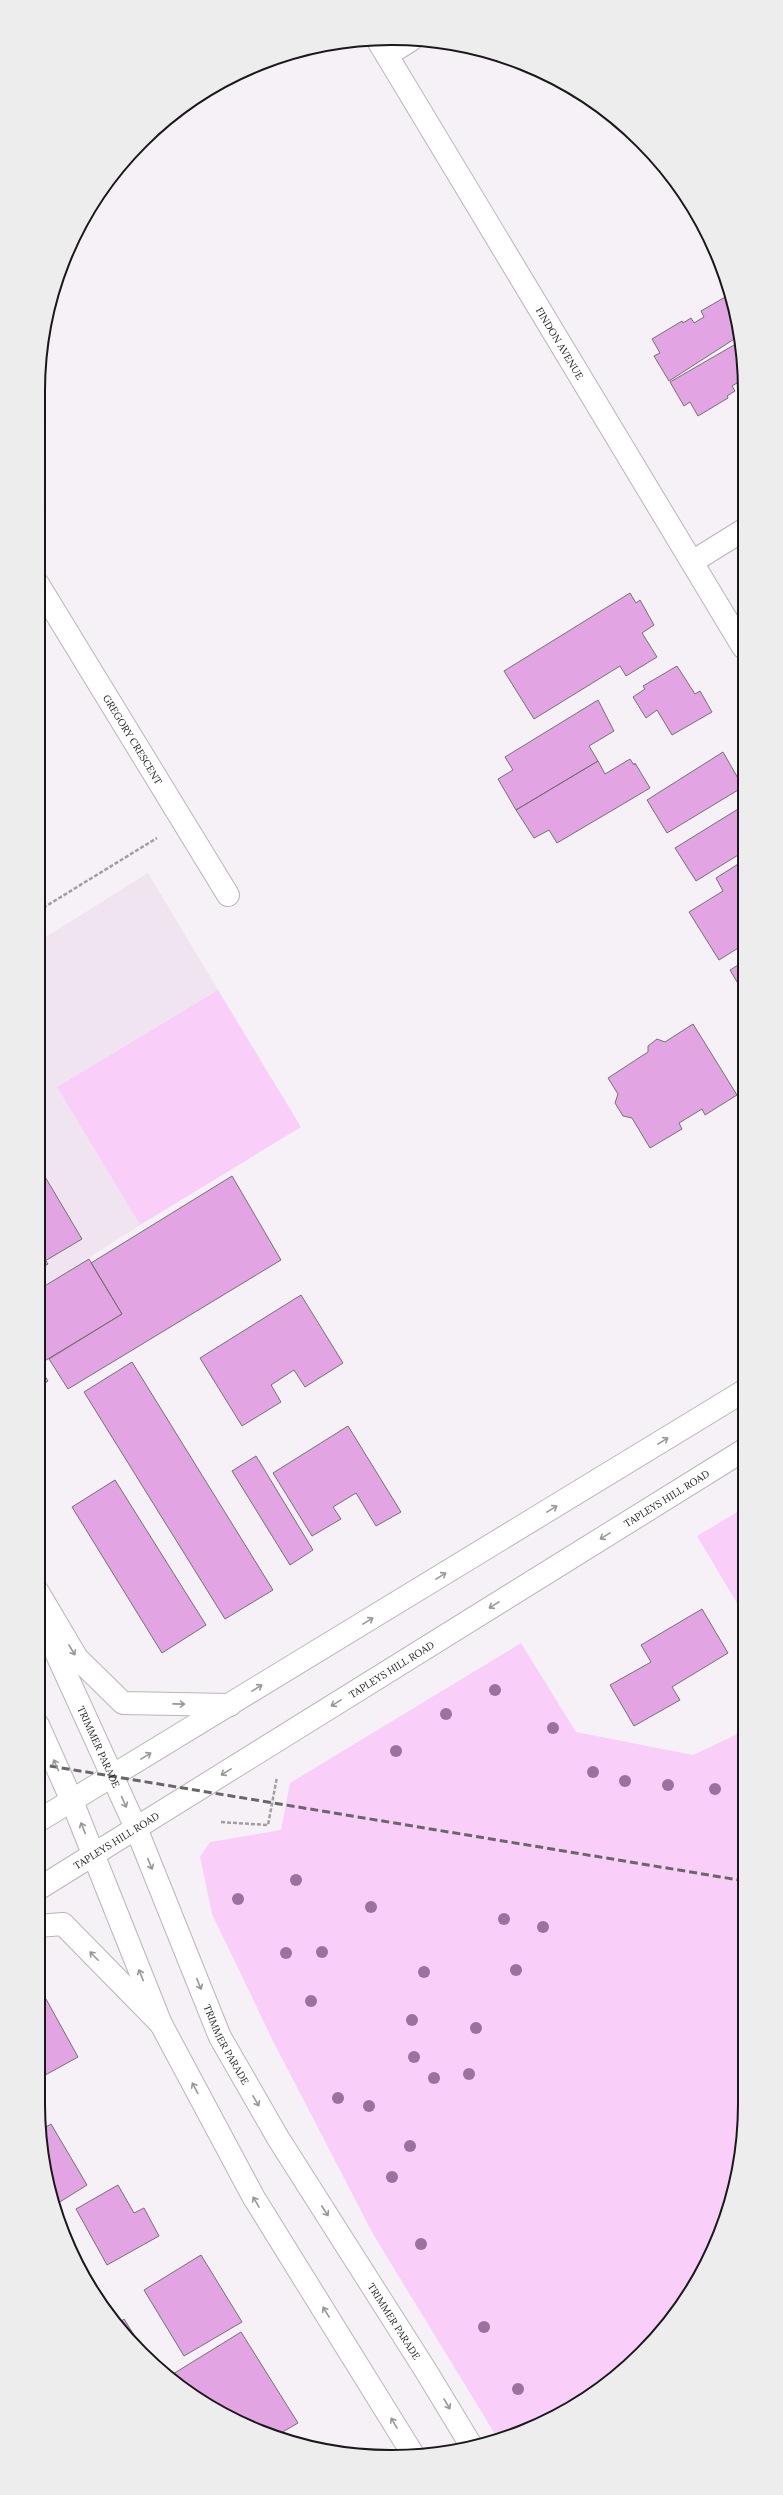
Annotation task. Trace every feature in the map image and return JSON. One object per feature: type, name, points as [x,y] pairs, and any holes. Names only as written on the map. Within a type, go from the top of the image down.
[{"type":"main road","name":"FINDON AVENUE","points":[[382,47],[738,640]]},
{"type":"main road","points":[[692,562],[738,533]]},
{"type":"main road","name":"GREGORY CRESCENT","points":[[45,595],[228,895]]},
{"type":"main road","points":[[45,1817],[738,1395]]},
{"type":"main road","name":"TAPLEYS HILL ROAD","points":[[45,1885],[738,1454]]},
{"type":"main road","points":[[45,1604],[77,1658],[123,1703],[230,1705]]},
{"type":"main road","name":"TRIMMER PARADE","points":[[45,1628],[136,1828],[220,2036],[278,2138],[426,2371],[468,2441]]},
{"type":"main road","points":[[45,1741],[72,1801],[161,2024],[254,2198],[410,2449]]},
{"type":"main road","points":[[45,1925],[62,1924],[161,2024]]},
{"type":"path","points":[[45,907],[183,822]]},
{"type":"shaded area","points":[[148,873],[218,990],[57,1087],[140,1225],[45,1286],[45,938]]},
{"type":"shaded area","points":[[218,990],[301,1127],[140,1225],[57,1087]]},
{"type":"shaded area","points":[[738,1512],[738,1605],[697,1536]]},
{"type":"shaded area","points":[[521,1643],[576,1732],[693,1755],[738,1734],[738,2104],[735,2149],[720,2215],[712,2236],[692,2277],[680,2296],[637,2349],[584,2392],[565,2404],[524,2424],[503,2432],[495,2434],[373,2234],[273,2041],[212,1914],[200,1857],[210,1842],[281,1830],[290,1783]]},
{"type":"building","points":[[725,297],[734,339],[669,381],[654,356],[660,353],[652,339],[682,321],[683,323],[691,318],[694,323],[704,317],[701,311]]},
{"type":"building","points":[[735,345],[738,383],[732,386],[735,391],[727,396],[728,398],[698,416],[690,402],[684,406],[670,382]]},
{"type":"building","points":[[630,593],[636,603],[640,600],[654,625],[642,633],[657,657],[626,676],[620,666],[534,719],[504,671]]},
{"type":"building","points":[[677,666],[695,694],[700,691],[712,712],[672,735],[657,710],[646,718],[633,697],[645,689],[643,686]]},
{"type":"building","points":[[598,700],[614,731],[589,746],[598,761],[516,810],[498,779],[513,770],[505,757]]},
{"type":"building","points":[[723,752],[738,778],[738,790],[667,833],[647,800]]},
{"type":"building","points":[[630,759],[634,765],[635,763],[650,788],[557,843],[549,830],[534,838],[516,810],[598,761],[605,774]]},
{"type":"building","points":[[738,809],[738,855],[696,881],[675,848]]},
{"type":"building","points":[[738,864],[738,948],[719,960],[689,912],[723,891],[716,878]]},
{"type":"building","points":[[738,965],[738,984],[730,970]]},
{"type":"building","points":[[693,1024],[737,1095],[705,1115],[702,1109],[679,1123],[682,1129],[650,1148],[632,1118],[623,1116],[615,1103],[618,1094],[608,1078],[648,1052],[648,1046],[657,1039],[665,1042]]},
{"type":"building","points":[[232,1176],[281,1260],[68,1389],[49,1359],[122,1314],[91,1263]]},
{"type":"building","points":[[45,1177],[82,1239],[45,1261]]},
{"type":"building","points":[[89,1259],[122,1314],[45,1361],[45,1286]]},
{"type":"building","points":[[301,1295],[343,1363],[305,1387],[294,1370],[271,1385],[281,1402],[242,1426],[200,1358]]},
{"type":"building","points":[[132,1362],[273,1590],[225,1619],[84,1392]]},
{"type":"building","points":[[45,1376],[48,1381],[45,1383]]},
{"type":"building","points":[[348,1426],[401,1512],[376,1526],[356,1493],[333,1507],[341,1519],[312,1536],[273,1473]]},
{"type":"building","points":[[256,1456],[313,1550],[290,1565],[232,1471]]},
{"type":"building","points":[[115,1480],[206,1625],[162,1653],[72,1507]]},
{"type":"building","points":[[702,1609],[728,1653],[672,1687],[680,1700],[634,1726],[610,1685],[651,1662],[641,1645]]},
{"type":"building","points":[[45,2000],[78,2057],[45,2075]]},
{"type":"building","points":[[51,2124],[87,2185],[60,2202],[48,2149],[46,2127]]},
{"type":"building","points":[[118,2185],[134,2213],[144,2208],[159,2236],[107,2265],[76,2209]]},
{"type":"building","points":[[201,2255],[242,2322],[184,2356],[144,2290]]},
{"type":"building","points":[[124,2319],[135,2337],[131,2332],[122,2321]]},
{"type":"building","points":[[241,2332],[298,2423],[282,2432],[259,2424],[218,2404],[199,2392],[175,2373]]},
{"type":"railway","points":[[45,1765],[738,1880]]}]
